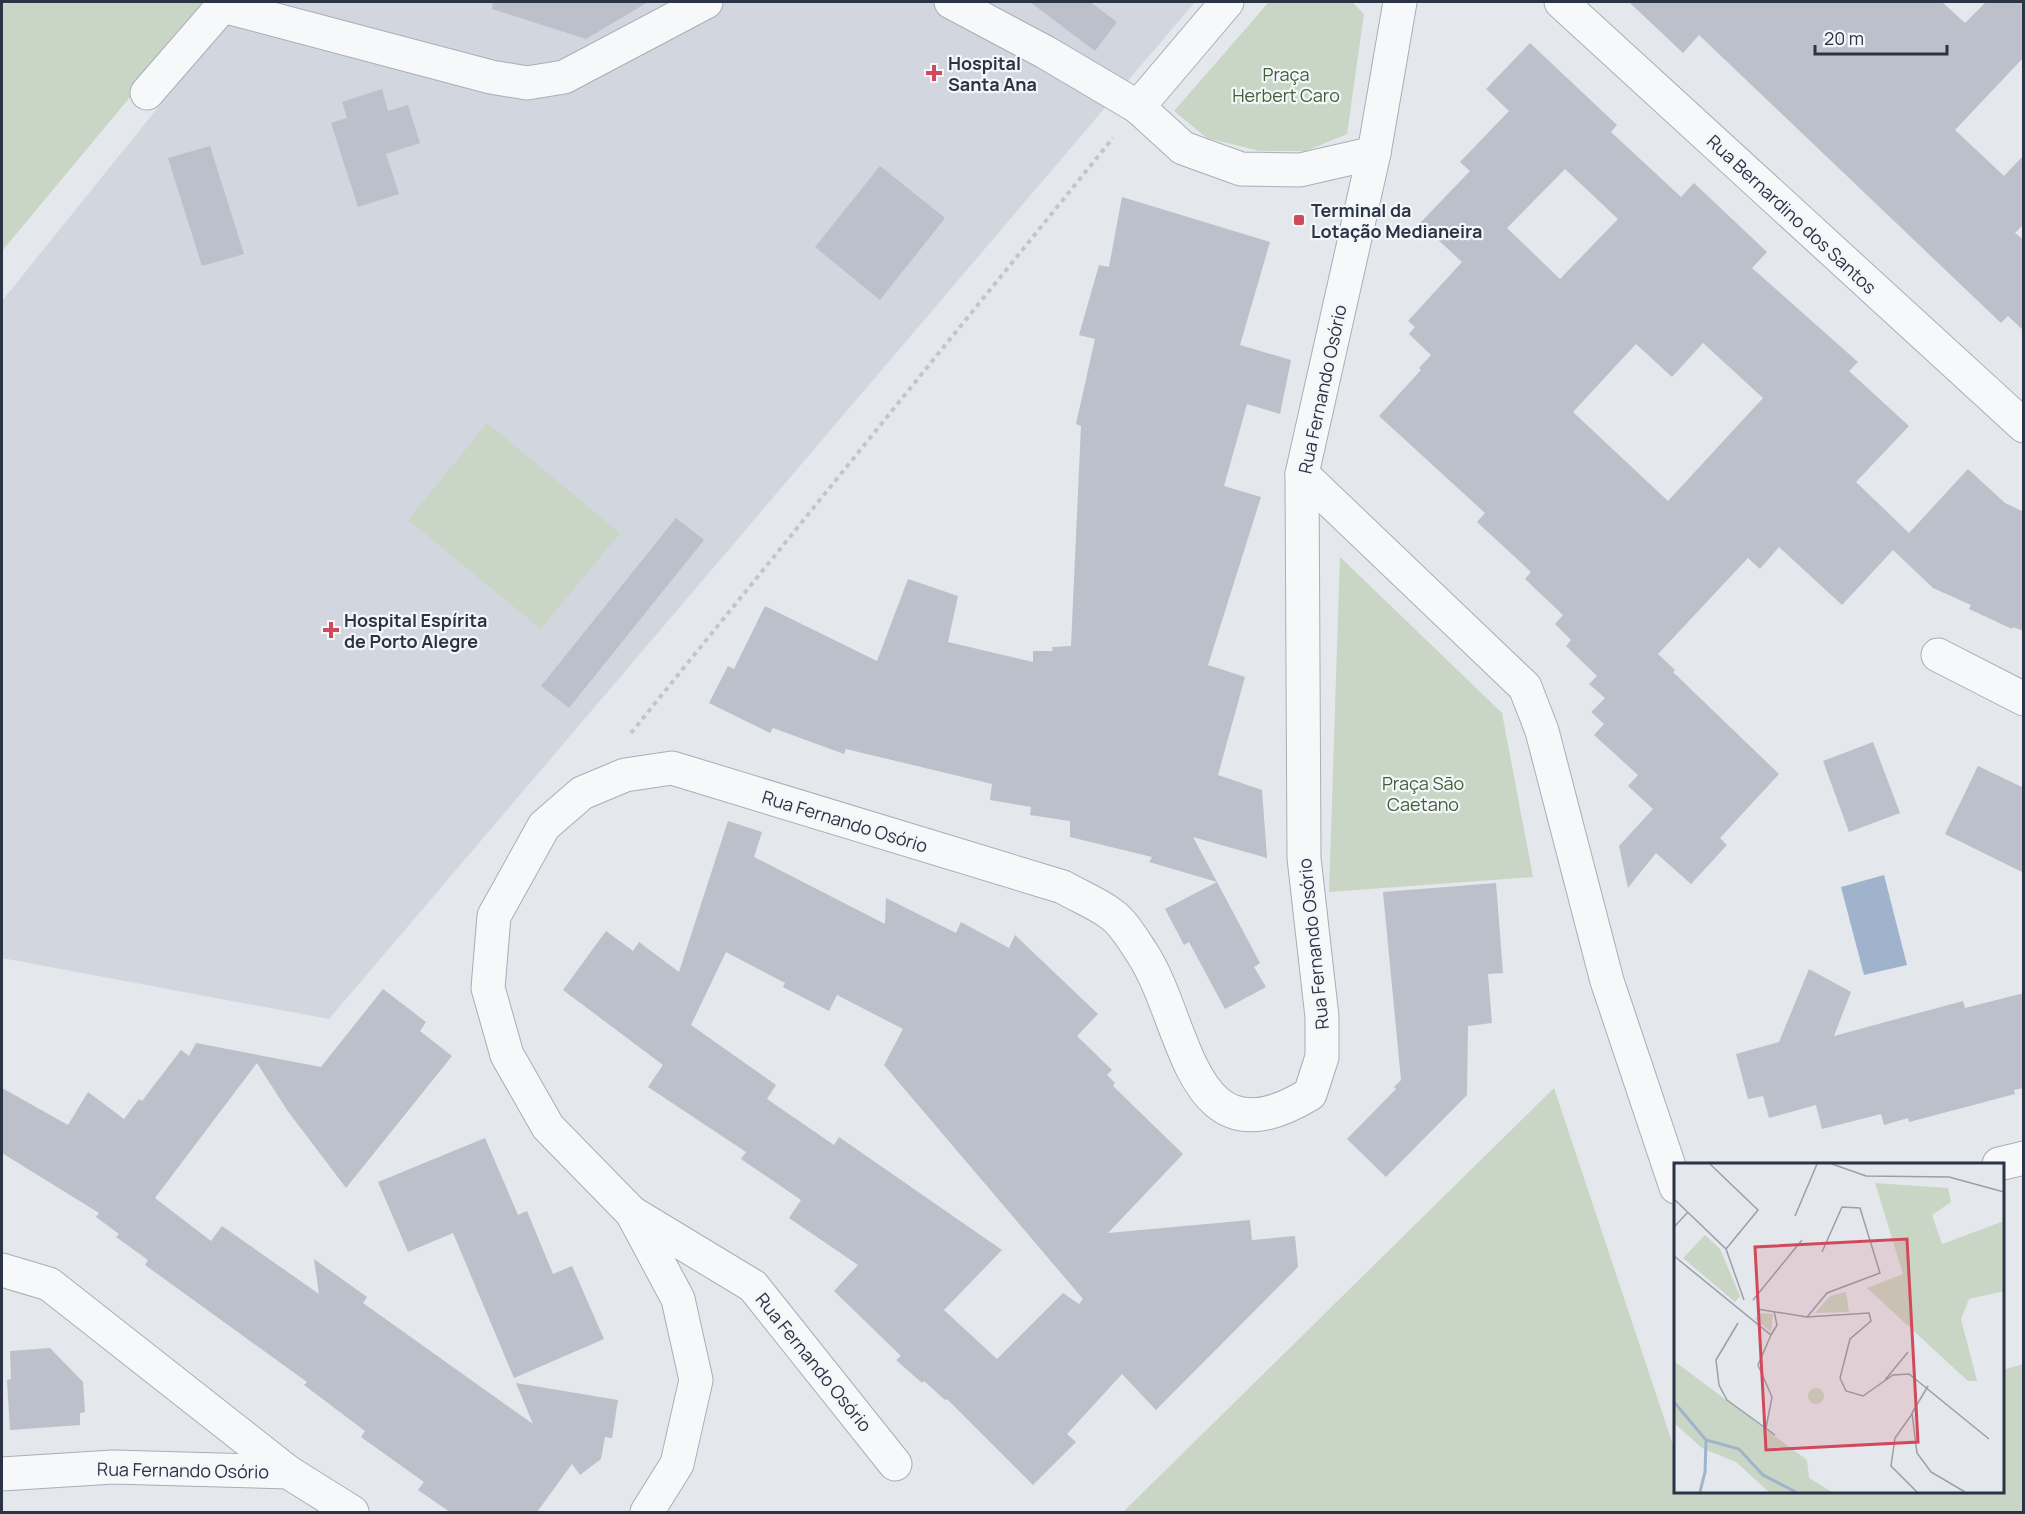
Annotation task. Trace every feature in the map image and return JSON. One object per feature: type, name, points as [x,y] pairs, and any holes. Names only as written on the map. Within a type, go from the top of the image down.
[{"type":"street","points":[[147,93],[224,4],[491,77],[527,83],[564,77],[706,2]]},
{"type":"street","points":[[951,2],[1138,107],[1183,148],[1241,169],[1300,170],[1374,153]]},
{"type":"street","points":[[1138,107],[1227,2]]},
{"type":"street","name":"Rua Fernando Osório","points":[[895,1464],[753,1286],[632,1213],[548,1127],[507,1054],[488,988],[494,916],[544,826],[582,793],[625,775],[672,768],[1063,887],[1113,914],[1143,955],[1203,1090],[1222,1108],[1254,1115],[1285,1110],[1310,1094],[1322,1057],[1322,1017],[1304,858],[1302,474],[1374,153],[1400,2]]},
{"type":"street","name":"Rua Bernardino dos Santos","points":[[1561,2],[2024,426]]},
{"type":"street","points":[[1302,474],[1525,687],[1542,731],[1607,981],[1674,1180]]},
{"type":"street","points":[[1938,655],[2024,699]]},
{"type":"street","points":[[2003,1163],[2024,1158]]},
{"type":"street","name":"Rua Fernando Osório","points":[[632,1213],[678,1299],[696,1380],[677,1464],[647,1512]]},
{"type":"street","points":[[2,1270],[49,1284],[288,1472]]},
{"type":"street","name":"Rua Fernando Osório","points":[[2,1474],[113,1467],[288,1472],[352,1512]]},
{"type":"path","points":[[627,738],[1138,107]]},
{"type":"shaded area","name":"Hospital Espírita de Porto Alegre","points":[[243,2],[1195,2],[329,1019],[2,958],[2,301]]},
{"type":"green space","points":[[2,2],[209,2],[2,251]]},
{"type":"green space","name":"Praça Herbert Caro","points":[[1269,2],[1352,2],[1364,14],[1347,134],[1306,151],[1260,151],[1207,138],[1174,111]]},
{"type":"green space","points":[[487,423],[620,533],[541,629],[408,520]]},
{"type":"green space","name":"Praça São Caetano","points":[[1340,557],[1502,713],[1533,877],[1329,892]]},
{"type":"green space","points":[[1554,1088],[1674,1448],[1674,1493],[2004,1493],[2004,1370],[2023,1364],[2023,1512],[1123,1512]]},
{"type":"water","points":[[1884,875],[1907,965],[1864,975],[1841,887]]},
{"type":"building","points":[[493,2],[648,2],[586,39],[492,9]]},
{"type":"building","points":[[1030,2],[1090,2],[1117,22],[1095,51]]},
{"type":"building","points":[[1629,2],[1942,2],[1965,23],[1986,2],[2024,2],[2024,57],[1955,130],[2004,176],[2024,155],[2024,224],[2015,233],[2024,240],[2024,331],[2008,316],[2001,323],[1699,35],[1683,53]]},
{"type":"building","points":[[1530,43],[1617,125],[1611,132],[1681,197],[1694,183],[1767,252],[1752,268],[1858,362],[1849,371],[1909,426],[1856,482],[1909,533],[1968,469],[2005,503],[2024,512],[2024,631],[2013,627],[2012,629],[1969,609],[1971,605],[1933,588],[1893,550],[1842,605],[1779,547],[1760,569],[1748,558],[1658,654],[1675,670],[1673,672],[1779,774],[1720,838],[1727,845],[1691,884],[1656,853],[1628,888],[1619,846],[1653,809],[1628,786],[1638,775],[1594,735],[1604,724],[1591,712],[1605,698],[1589,684],[1597,676],[1566,646],[1571,640],[1555,624],[1563,615],[1525,579],[1531,572],[1477,522],[1485,513],[1379,416],[1421,370],[1419,368],[1431,355],[1409,334],[1415,327],[1408,321],[1462,262],[1420,223],[1470,171],[1460,162],[1509,111],[1486,89]],"holes":[[[1565,169],[1618,219],[1560,279],[1507,228]],[[1703,343],[1763,398],[1668,501],[1573,412],[1636,344],[1672,377]]]},
{"type":"building","points":[[382,89],[388,111],[408,105],[420,143],[386,154],[399,194],[358,207],[331,123],[347,118],[342,102]]},
{"type":"building","points":[[210,146],[244,254],[202,266],[168,158]]},
{"type":"building","points":[[880,166],[945,218],[880,300],[815,247]]},
{"type":"building","points":[[1122,197],[1270,242],[1240,345],[1291,360],[1280,414],[1247,404],[1224,486],[1261,497],[1208,665],[1245,677],[1218,775],[1262,790],[1267,858],[1193,837],[1217,882],[1149,862],[1152,857],[1070,837],[1070,821],[1030,815],[1031,807],[990,800],[992,784],[846,749],[844,754],[773,728],[770,733],[709,703],[728,666],[734,669],[765,606],[877,661],[908,579],[958,596],[948,642],[1033,662],[1033,651],[1053,651],[1052,647],[1071,646],[1081,426],[1076,424],[1095,339],[1079,335],[1099,265],[1109,267]]},
{"type":"building","points":[[676,518],[704,540],[569,708],[541,686]]},
{"type":"building","points":[[1873,742],[1900,813],[1849,832],[1823,761]]},
{"type":"building","points":[[1978,766],[2024,788],[2024,873],[1945,834]]},
{"type":"building","points":[[728,821],[762,832],[754,857],[885,924],[886,898],[956,933],[961,922],[1009,948],[1015,935],[1098,1014],[1077,1036],[1112,1070],[1107,1075],[1115,1083],[1113,1086],[1183,1154],[1108,1233],[1250,1220],[1252,1240],[1295,1236],[1298,1267],[1156,1410],[1122,1374],[1067,1434],[1076,1442],[1033,1485],[947,1399],[945,1400],[924,1381],[922,1383],[896,1360],[901,1356],[834,1291],[858,1265],[789,1218],[801,1200],[741,1159],[746,1152],[648,1087],[663,1065],[563,990],[606,931],[633,951],[639,942],[679,972]],"holes":[[[726,952],[785,983],[783,987],[829,1011],[837,995],[903,1029],[884,1065],[1083,1299],[1079,1304],[1063,1293],[997,1359],[944,1310],[1002,1250],[839,1137],[834,1145],[767,1099],[776,1085],[691,1025]]]},
{"type":"building","points":[[1217,882],[1260,963],[1254,967],[1266,987],[1225,1009],[1189,942],[1184,945],[1165,909]]},
{"type":"building","points":[[1496,883],[1503,973],[1488,974],[1492,1023],[1468,1026],[1467,1095],[1386,1177],[1347,1139],[1396,1089],[1394,1087],[1401,1080],[1383,892]]},
{"type":"building","points":[[1809,969],[1851,992],[1834,1036],[1963,1001],[1965,1008],[2024,993],[2024,1088],[2014,1090],[2015,1094],[1909,1122],[1908,1118],[1884,1125],[1881,1114],[1822,1129],[1816,1105],[1769,1118],[1763,1096],[1748,1099],[1736,1054],[1779,1042]]},
{"type":"building","points":[[383,989],[426,1022],[420,1031],[452,1056],[346,1188],[287,1110],[257,1063],[155,1198],[211,1241],[222,1226],[319,1294],[314,1259],[367,1297],[363,1303],[533,1424],[516,1383],[618,1400],[612,1438],[605,1437],[601,1459],[580,1475],[572,1464],[537,1512],[450,1512],[418,1490],[424,1482],[361,1437],[365,1431],[304,1385],[307,1382],[145,1265],[148,1260],[116,1237],[119,1234],[96,1217],[99,1213],[2,1153],[2,1088],[68,1125],[88,1092],[124,1119],[139,1099],[142,1101],[181,1050],[189,1056],[196,1043],[321,1067]]},
{"type":"building","points":[[485,1138],[518,1215],[527,1211],[553,1274],[572,1266],[604,1339],[514,1378],[453,1233],[408,1252],[378,1182]]},
{"type":"building","points":[[50,1348],[83,1382],[85,1412],[80,1413],[80,1425],[10,1430],[7,1380],[11,1379],[10,1351]]},
{"type":"place","name":"Hospital Santa Ana","points":[[934,73]]},
{"type":"place","name":"Terminal da Lotação Medianeira","points":[[1299,220]]},
{"type":"place","name":"Hospital Espírita de Porto Alegre","points":[[331,630]]}]
